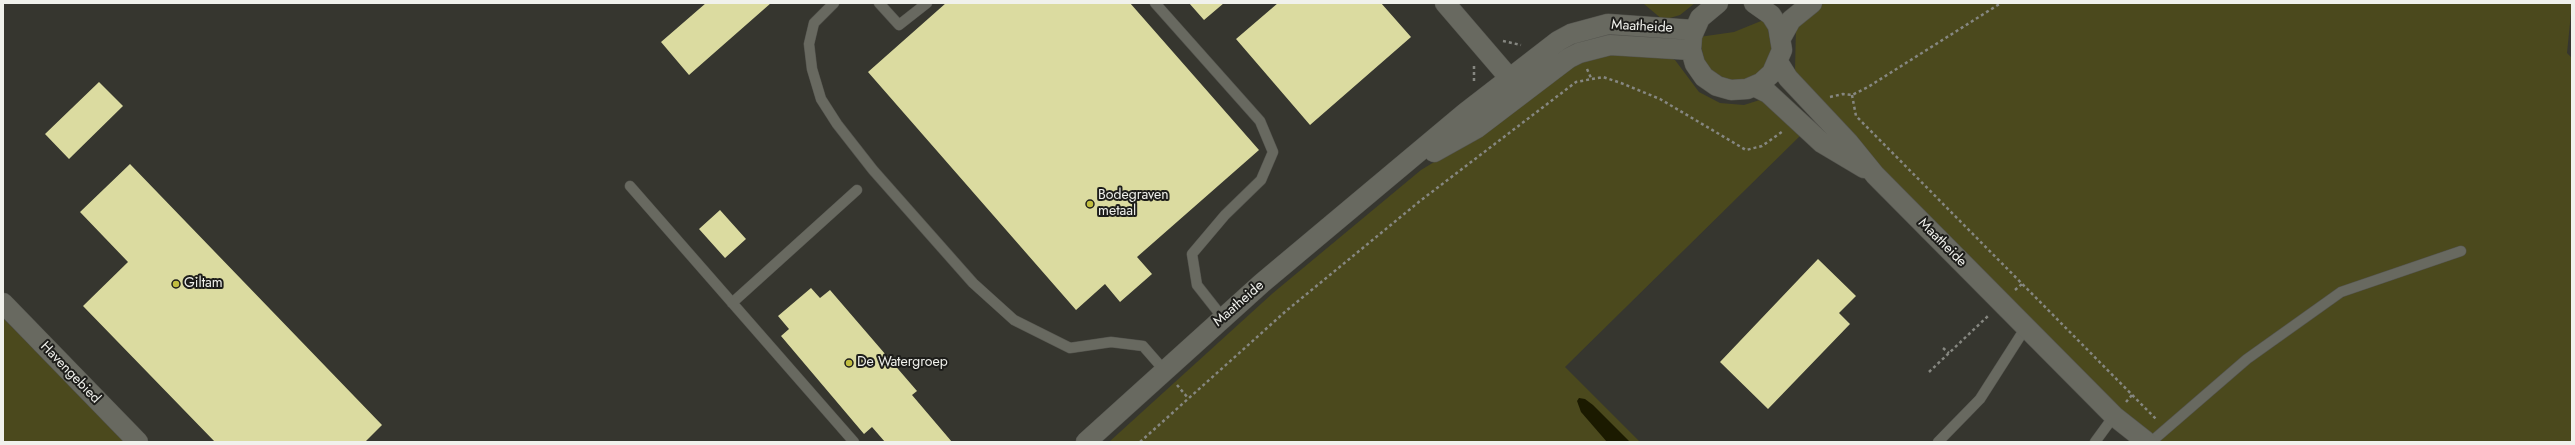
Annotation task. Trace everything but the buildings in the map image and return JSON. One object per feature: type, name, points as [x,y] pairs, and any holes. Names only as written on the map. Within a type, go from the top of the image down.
[{"type":"street","points":[[1446,3],[1522,94]]},
{"type":"street","name":"Maatheide","points":[[1718,3],[1700,18],[1693,30],[1691,50],[1695,64],[1704,77],[1717,86],[1731,90],[1754,86],[1772,73],[1778,62],[1788,78],[1850,143],[1876,175],[2114,416],[2146,442]]},
{"type":"street","points":[[1781,38],[1792,20],[1812,3]]},
{"type":"street","points":[[1762,4],[1778,26],[1781,38],[1778,62]]},
{"type":"street","name":"Maatheide","points":[[1086,442],[1223,318],[1509,78],[1558,41],[1571,34],[1608,24],[1693,30]]},
{"type":"street","name":"Maatheide","points":[[1397,172],[1477,128],[1569,58],[1610,45],[1691,50]]},
{"type":"street","points":[[1754,86],[1768,93],[1822,143],[1876,175]]},
{"type":"street","name":"Havengebied","points":[[3,303],[138,442]]},
{"type":"street","name":"Maatheide","points":[[2114,416],[2132,442]]},
{"type":"lane","points":[[834,3],[814,23],[809,44],[812,70],[821,99],[837,124],[873,170],[973,283],[1014,320],[1070,348],[1111,342],[1143,346],[1164,370]]},
{"type":"lane","points":[[879,3],[899,25],[927,3]]},
{"type":"lane","points":[[1155,3],[1260,121],[1273,152],[1261,180],[1225,215],[1192,254],[1197,285],[1223,318]]},
{"type":"lane","points":[[630,186],[854,442]]},
{"type":"lane","points":[[732,304],[857,190]]},
{"type":"lane","points":[[2151,442],[2247,359],[2341,292],[2461,251]]},
{"type":"lane","points":[[1938,442],[1980,399],[2026,327]]},
{"type":"lane","points":[[2095,442],[2114,416]]},
{"type":"path","points":[[1816,108],[1832,96],[1852,95],[2001,3]]},
{"type":"path","points":[[1140,442],[1286,311],[1396,221],[1576,82],[1603,77],[1621,83],[1660,99],[1746,150],[1762,146],[1797,120]]},
{"type":"path","points":[[1852,95],[1856,116],[2166,429]]},
{"type":"path","points":[[1929,372],[2022,284]]},
{"type":"path","points":[[1943,348],[1949,353]]},
{"type":"shaded area","points":[[1695,3],[1680,15],[1663,20],[1644,4]]},
{"type":"shaded area","points":[[1824,3],[2572,3],[2567,53],[2572,58],[2572,442],[2154,442],[1831,119],[1804,89],[1795,70],[1796,27]]},
{"type":"shaded area","points":[[1766,19],[1773,55],[1760,73],[1744,80],[1728,80],[1712,71],[1705,63],[1699,37],[1734,32]]},
{"type":"shaded area","points":[[1611,50],[1661,55],[1675,60],[1699,92],[1720,103],[1744,105],[1766,98],[1802,134],[1565,367],[1640,442],[1109,442],[1273,293],[1421,170],[1482,133],[1577,59]]},
{"type":"shaded area","points":[[3,318],[125,442],[3,442]]},
{"type":"shaded area","points":[[1579,398],[1585,399],[1593,405],[1630,442],[1607,442],[1581,412],[1577,401]]},
{"type":"place","name":"Bodegraven metaal","points":[[1090,204]]},
{"type":"place","name":"Giltam","points":[[176,284]]},
{"type":"place","name":"De Watergroep","points":[[849,363]]}]
